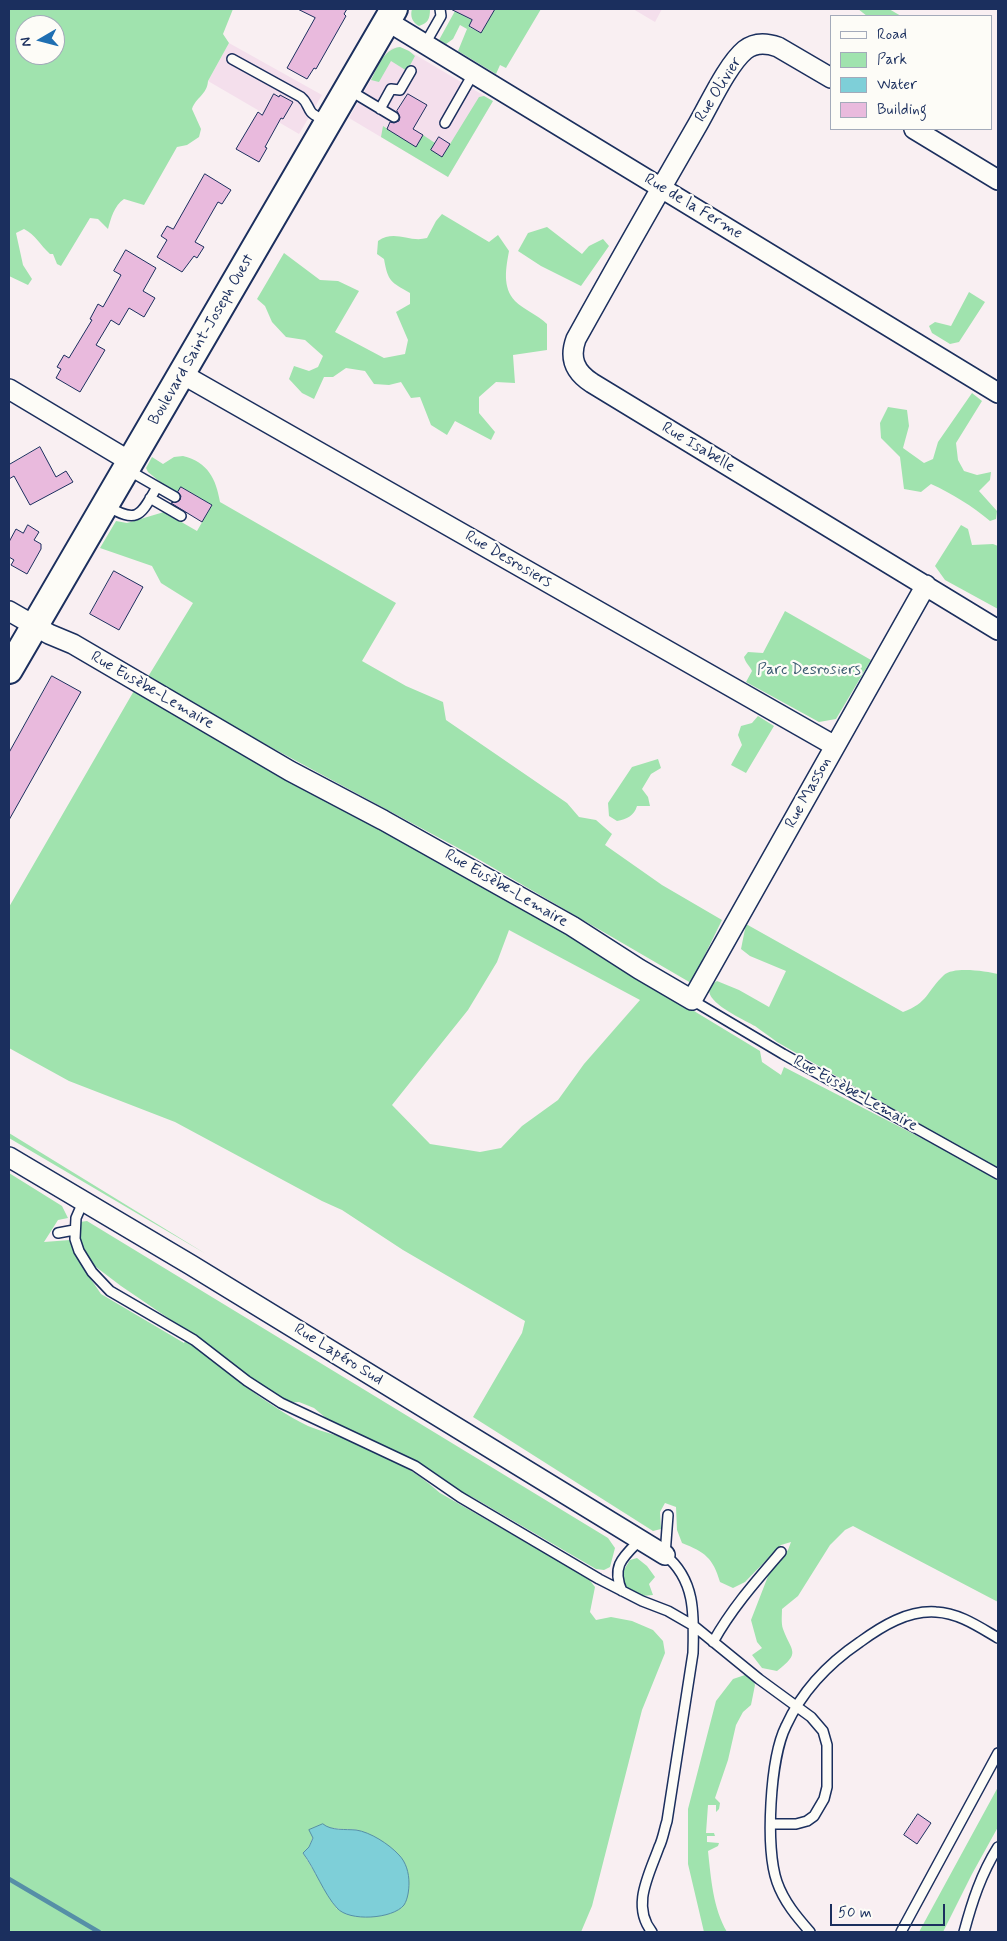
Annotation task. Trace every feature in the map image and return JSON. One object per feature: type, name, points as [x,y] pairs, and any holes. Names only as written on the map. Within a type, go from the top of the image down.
[{"type":"main road","name":"Boulevard Saint-Joseph Ouest","points":[[9,670],[391,15]]},
{"type":"street","name":"Rue de la Ferme","points":[[391,15],[425,44],[473,74],[998,394]]},
{"type":"street","name":"Rue Olivier","points":[[661,188],[728,72],[738,57],[748,48],[762,44],[778,47],[830,77]]},
{"type":"street","points":[[916,130],[998,180]]},
{"type":"street","name":"Rue Isabelle","points":[[661,188],[576,339],[573,358],[577,371],[592,383],[998,630]]},
{"type":"street","name":"Rue Desrosiers","points":[[182,374],[835,746]]},
{"type":"street","points":[[9,389],[126,469]]},
{"type":"street","name":"Rue Masson","points":[[692,1000],[926,585]]},
{"type":"street","name":"Rue Eusèbe-Lemaire","points":[[9,611],[73,644],[290,770],[572,926],[639,970],[692,1000]]},
{"type":"street","name":"Rue Lapéro Sud","points":[[9,1157],[191,1265],[665,1555]]},
{"type":"lane","points":[[425,44],[441,16],[440,9]]},
{"type":"lane","points":[[232,58],[301,97],[306,101],[309,110],[313,114],[328,122]]},
{"type":"lane","points":[[380,108],[392,89],[400,90],[411,71]]},
{"type":"lane","points":[[445,123],[473,74]]},
{"type":"lane","points":[[348,90],[394,117]]},
{"type":"lane","points":[[126,469],[175,497]]},
{"type":"lane","points":[[106,505],[122,515],[136,515],[143,510],[157,487]]},
{"type":"lane","points":[[150,498],[181,516]]},
{"type":"lane","name":"Rue Eusèbe-Lemaire","points":[[692,1000],[783,1054],[998,1174]]},
{"type":"lane","points":[[83,1202],[76,1218],[74,1239],[92,1272],[110,1291],[194,1340],[247,1381],[281,1403],[426,1472],[460,1497],[598,1579],[694,1626],[759,1679],[811,1717],[822,1731],[829,1756],[827,1787],[819,1810],[807,1821],[796,1824],[771,1824]]},
{"type":"lane","points":[[58,1233],[74,1230]]},
{"type":"lane","points":[[652,1932],[643,1914],[643,1892],[661,1844],[666,1821],[693,1653],[694,1626],[691,1598],[686,1580],[681,1571],[665,1555],[668,1515]]},
{"type":"lane","points":[[622,1591],[617,1574],[618,1564],[625,1554],[640,1540]]},
{"type":"lane","points":[[713,1642],[726,1619],[781,1552]]},
{"type":"lane","points":[[810,1932],[787,1904],[776,1881],[772,1859],[773,1782],[779,1745],[785,1727],[797,1706],[820,1676],[843,1654],[871,1634],[911,1614],[937,1612],[951,1614],[998,1638]]},
{"type":"lane","points":[[901,1932],[998,1753]]},
{"type":"lane","points":[[964,1932],[976,1891],[998,1847]]},
{"type":"shaded area","points":[[633,9],[662,9],[655,22]]},
{"type":"shaded area","points":[[229,43],[322,95],[299,134],[208,81]]},
{"type":"shaded area","points":[[400,47],[493,101],[448,177],[349,118],[387,52],[392,48]]},
{"type":"green space","points":[[9,9],[233,9],[223,34],[229,43],[208,81],[206,90],[192,109],[201,129],[199,137],[187,145],[177,147],[144,205],[124,199],[115,209],[108,229],[98,219],[90,218],[61,266],[57,264],[53,254],[50,254],[28,231],[24,229],[16,233],[23,265],[32,279],[28,285],[9,276]]},
{"type":"green space","points":[[412,9],[430,9],[429,18],[419,26],[412,19]]},
{"type":"green space","points":[[495,9],[541,9],[506,68],[500,65],[496,74],[458,51],[467,29],[460,25],[453,39],[446,44],[439,40],[455,11],[472,20],[469,27],[481,33]]},
{"type":"green space","points":[[858,9],[889,9],[899,15],[866,15]]},
{"type":"green space","points":[[400,47],[415,56],[407,71],[391,61],[379,82],[371,80],[385,55],[394,48]]},
{"type":"green space","points":[[484,96],[493,101],[448,177],[381,137],[383,126],[416,147],[423,135],[435,143],[431,150],[442,157],[479,97]]},
{"type":"green space","points":[[442,214],[489,242],[498,235],[509,251],[506,277],[511,296],[518,304],[547,324],[547,350],[513,355],[515,383],[496,382],[479,397],[479,413],[495,432],[491,440],[455,421],[447,435],[431,425],[420,397],[411,398],[401,382],[389,385],[374,384],[365,371],[346,368],[333,377],[324,377],[314,399],[302,393],[289,379],[294,366],[309,371],[318,367],[323,356],[305,340],[286,337],[272,322],[265,306],[257,299],[284,253],[320,280],[338,281],[359,291],[335,332],[384,358],[405,354],[408,340],[396,312],[410,304],[410,293],[394,283],[389,277],[384,259],[377,254],[378,241],[390,236],[414,239],[427,238]]},
{"type":"green space","points":[[547,227],[582,254],[589,246],[603,239],[609,246],[581,286],[541,266],[518,251],[528,233]]},
{"type":"green space","points":[[969,292],[985,302],[959,342],[950,344],[932,333],[929,326],[935,322],[951,326]]},
{"type":"green space","points":[[972,393],[982,401],[956,443],[958,460],[964,471],[977,475],[991,472],[990,480],[979,491],[997,511],[996,519],[990,521],[962,501],[931,484],[921,492],[904,489],[900,457],[881,438],[880,423],[888,407],[907,410],[909,426],[903,448],[924,463],[933,459],[938,442]]},
{"type":"green space","points":[[183,456],[199,462],[205,467],[216,486],[220,502],[396,603],[362,661],[406,686],[443,702],[446,720],[567,803],[579,817],[596,820],[612,834],[605,845],[662,885],[722,920],[691,983],[473,856],[146,680],[193,603],[161,583],[152,566],[100,548],[116,521],[127,523],[164,512],[197,531],[212,505],[181,487],[176,495],[148,472],[146,468],[152,457],[163,464],[174,457]]},
{"type":"green space","points":[[961,525],[968,529],[972,545],[993,544],[998,546],[998,609],[945,580],[935,566]]},
{"type":"green space","name":"Parc Desrosiers","points":[[785,611],[871,660],[836,719],[819,722],[746,682],[752,671],[744,657],[748,652],[763,653]]},
{"type":"green space","points":[[135,689],[511,900],[760,1051],[762,1062],[781,1075],[784,1067],[960,1158],[998,1180],[998,1602],[853,1526],[845,1530],[830,1545],[798,1596],[782,1609],[782,1627],[791,1648],[792,1656],[777,1671],[762,1668],[752,1655],[762,1648],[757,1642],[751,1620],[770,1571],[788,1550],[791,1542],[781,1545],[745,1582],[733,1588],[720,1582],[711,1561],[702,1553],[682,1543],[677,1530],[676,1507],[665,1503],[660,1512],[661,1529],[653,1531],[473,1417],[522,1333],[525,1321],[403,1250],[342,1210],[175,1122],[69,1081],[9,1048],[9,907]],"holes":[[[509,930],[640,1000],[584,1064],[558,1100],[522,1126],[501,1148],[480,1152],[430,1144],[392,1105],[468,1010],[497,962]]]},
{"type":"green space","points":[[758,716],[774,726],[746,773],[731,765],[742,745],[738,735],[741,726],[752,723]]},
{"type":"green space","points":[[658,759],[661,768],[651,774],[642,789],[648,797],[650,806],[637,806],[632,815],[617,821],[609,816],[608,803],[632,767]]},
{"type":"green space","points":[[746,924],[903,1012],[918,1005],[948,972],[970,970],[998,974],[998,1169],[777,1042],[714,1000],[710,994],[710,987],[717,981],[739,990],[769,1007],[786,971],[750,956],[741,949]]},
{"type":"green space","points":[[9,1133],[206,1254],[9,1138]]},
{"type":"green space","points":[[9,1173],[62,1206],[68,1218],[58,1220],[44,1242],[70,1240],[84,1269],[101,1294],[184,1343],[186,1340],[245,1386],[292,1418],[387,1457],[410,1470],[440,1493],[588,1578],[595,1587],[590,1612],[596,1620],[611,1617],[632,1621],[653,1630],[663,1641],[665,1653],[642,1710],[592,1906],[581,1932],[9,1932]],"holes":[[[327,1828],[358,1830],[337,1909],[303,1853],[309,1847],[313,1837]]]},
{"type":"green space","points":[[87,1221],[608,1538],[615,1548],[610,1567],[604,1570],[596,1569],[474,1498],[450,1487],[421,1464],[332,1423],[314,1408],[299,1402],[286,1403],[248,1378],[224,1356],[92,1264],[81,1245],[80,1222]]},
{"type":"green space","points":[[637,1558],[647,1566],[655,1577],[649,1584],[653,1595],[642,1596],[626,1588],[622,1573],[630,1560]]},
{"type":"green space","points":[[745,1675],[752,1678],[755,1685],[751,1705],[743,1712],[736,1725],[728,1760],[715,1798],[720,1803],[719,1809],[716,1812],[716,1805],[708,1805],[706,1833],[714,1833],[715,1836],[707,1836],[707,1842],[719,1843],[718,1846],[708,1851],[716,1903],[727,1932],[704,1932],[688,1864],[688,1809],[716,1701],[733,1679]]},
{"type":"green space","points":[[998,1787],[998,1827],[943,1932],[919,1932]]},
{"type":"water","points":[[323,1824],[334,1829],[356,1830],[367,1833],[395,1851],[404,1861],[407,1868],[409,1883],[404,1905],[391,1913],[371,1917],[351,1915],[337,1908],[303,1853],[309,1847],[313,1838],[309,1830]]},
{"type":"building","points":[[298,9],[347,9],[344,14],[346,16],[316,69],[314,68],[307,79],[287,68],[315,18]]},
{"type":"building","points":[[451,9],[495,9],[481,33],[469,26],[472,20]]},
{"type":"building","points":[[274,94],[293,102],[283,119],[281,118],[259,162],[236,149],[258,112],[262,115]]},
{"type":"building","points":[[408,94],[427,105],[413,129],[423,135],[416,147],[387,129],[390,122],[399,121],[400,117],[397,111]]},
{"type":"building","points":[[439,137],[450,144],[442,157],[431,150]]},
{"type":"building","points":[[205,174],[231,190],[222,204],[218,202],[195,242],[204,247],[197,258],[194,256],[182,272],[157,257],[167,240],[161,236],[167,226],[173,229]]},
{"type":"building","points":[[126,250],[156,268],[143,291],[155,298],[144,317],[129,308],[119,325],[111,320],[96,345],[105,350],[80,392],[56,378],[61,369],[57,367],[64,355],[69,358],[92,320],[90,319],[98,304],[103,307],[121,275],[114,271]]},
{"type":"building","points":[[40,447],[56,477],[66,471],[73,482],[30,505],[14,476],[9,479],[9,465]]},
{"type":"building","points":[[181,487],[212,505],[202,522],[171,503],[180,500],[181,496],[178,492]]},
{"type":"building","points":[[28,525],[39,532],[34,540],[41,544],[41,549],[27,574],[11,565],[14,560],[9,557],[9,542],[16,529],[23,533]]},
{"type":"building","points":[[114,571],[143,587],[119,630],[90,614]]},
{"type":"building","points":[[52,676],[81,692],[9,820],[9,753]]},
{"type":"building","points":[[918,1814],[931,1823],[917,1844],[904,1835]]},
{"type":"waterway","points":[[9,1879],[99,1932]]}]
